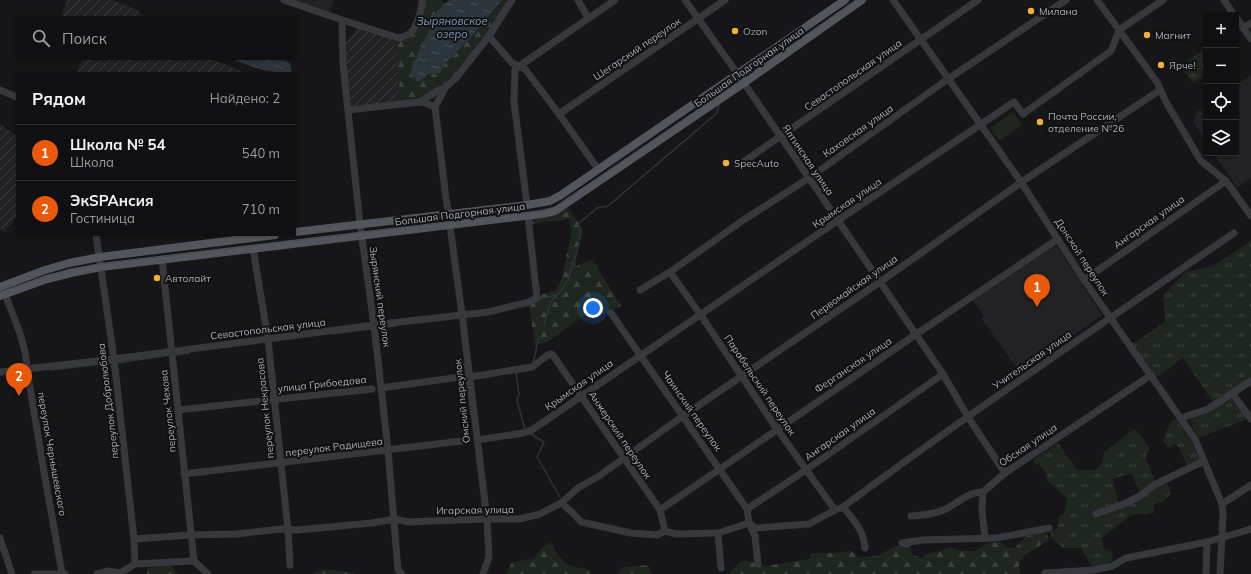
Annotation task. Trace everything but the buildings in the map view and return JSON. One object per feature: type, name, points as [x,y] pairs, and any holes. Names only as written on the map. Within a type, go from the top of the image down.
[{"type":"main road","name":"Большая Подгорная улица","points":[[296,232],[550,201],[561,195],[845,0]]},
{"type":"main road","name":"Большая Подгорная улица","points":[[3,295],[53,277],[71,272],[101,267],[450,226],[555,211],[744,83],[862,0]]},
{"type":"main road","points":[[0,287],[51,268],[100,257],[218,239],[261,236]]},
{"type":"street","points":[[284,0],[399,38],[408,35],[414,29],[422,7],[422,0]]},
{"type":"street","points":[[449,214],[435,107],[445,88],[456,78],[489,36],[512,0]]},
{"type":"street","points":[[578,0],[588,18]]},
{"type":"street","points":[[527,205],[514,102],[515,69],[615,0]]},
{"type":"street","name":"Ялтинская улица","points":[[685,0],[744,83],[943,374],[968,417],[1005,473]]},
{"type":"street","name":"Шегарский переулок","points":[[559,114],[725,0]]},
{"type":"street","name":"Донской переулок","points":[[893,0],[1021,182],[1084,280],[1195,438],[1222,504],[1223,515],[1220,574]]},
{"type":"street","name":"Севастопольская улица","points":[[738,166],[978,0]]},
{"type":"street","name":"Каховская улица","points":[[640,290],[670,272],[742,221],[809,178],[948,79],[1066,0]]},
{"type":"street","points":[[1097,0],[1157,82],[1166,102],[1201,161],[1226,182],[1251,216]]},
{"type":"street","points":[[1119,30],[1163,0]]},
{"type":"street","points":[[1224,0],[1232,12]]},
{"type":"street","name":"Зырянский переулок","points":[[342,20],[343,64],[361,236],[374,325],[388,450],[395,519],[398,570],[402,574]]},
{"type":"street","points":[[1239,22],[1251,39]]},
{"type":"street","points":[[1243,28],[1251,23]]},
{"type":"street","name":"Крымская улица","points":[[477,440],[527,432],[1014,102],[1023,114],[1111,52],[1119,30]]},
{"type":"street","points":[[489,36],[512,63],[525,68],[598,169]]},
{"type":"street","points":[[420,102],[445,88]]},
{"type":"street","points":[[0,90],[16,97]]},
{"type":"street","name":"Первомайская улица","points":[[562,503],[578,488],[599,476],[683,416],[880,282],[1021,182],[1160,90]]},
{"type":"street","points":[[348,110],[420,102],[435,107]]},
{"type":"street","name":"Ангарская улица","points":[[1084,280],[1226,182]]},
{"type":"street","name":"Севастопольская улица","points":[[0,372],[488,312],[529,302],[537,298],[528,216]]},
{"type":"street","name":"Омский переулок","points":[[450,226],[487,519],[489,557],[483,574]]},
{"type":"street","name":"Учительская улица","points":[[843,507],[910,457],[1234,233]]},
{"type":"street","name":"переулок Добролюбова","points":[[96,236],[114,359],[134,539],[135,564]]},
{"type":"street","name":"Ферганская улица","points":[[660,510],[1058,239]]},
{"type":"street","name":"переулок Некрасова","points":[[253,249],[268,340],[273,400],[288,530],[290,565]]},
{"type":"street","name":"переулок Чехова","points":[[162,259],[190,535],[194,561]]},
{"type":"street","name":"Парабельский переулок","points":[[670,272],[777,429],[835,510]]},
{"type":"street","name":"переулок Чернышевского","points":[[3,295],[17,324],[27,359],[27,369],[44,472],[64,573]]},
{"type":"street","name":"Чаинский переулок","points":[[611,313],[747,509],[749,523],[755,536],[758,564]]},
{"type":"street","name":"Анжерский переулок","points":[[470,377],[532,367],[550,354],[553,355],[660,510],[665,531]]},
{"type":"street","name":"Ангарская улица","points":[[747,509],[806,470],[943,374]]},
{"type":"street","name":"Обская улица","points":[[912,516],[934,514],[976,492],[983,492],[1005,473],[1150,375]]},
{"type":"street","name":"улица Грибоедова","points":[[381,388],[460,377]]},
{"type":"street","points":[[1181,418],[1208,409],[1251,381]]},
{"type":"street","name":"улица Грибоедова","points":[[178,410],[372,389]]},
{"type":"street","points":[[1233,394],[1251,418]]},
{"type":"street","name":"переулок Радищева","points":[[184,474],[462,441]]},
{"type":"street","points":[[1096,514],[1126,503],[1138,497],[1154,485],[1204,462]]},
{"type":"street","points":[[1222,504],[1251,486]]},
{"type":"street","points":[[983,492],[982,510],[985,538]]},
{"type":"street","points":[[562,503],[581,522],[637,533],[657,535],[665,531],[676,534],[718,533],[749,523],[756,528],[810,524],[843,507],[860,529],[865,539],[865,548]]},
{"type":"street","name":"Игарская улица","points":[[134,539],[190,535],[237,534],[281,529],[288,530],[372,523],[395,519],[408,522],[519,519],[540,514],[562,503]]},
{"type":"street","points":[[902,543],[923,540],[997,538],[1049,528]]},
{"type":"street","points":[[1045,573],[1094,570],[1112,566],[1126,558],[1207,542],[1251,529]]},
{"type":"street","points":[[718,533],[721,568]]},
{"type":"street","points":[[0,538],[12,574]]},
{"type":"street","points":[[1206,574],[1207,542]]},
{"type":"street","points":[[97,574],[108,571],[120,574],[135,564],[194,561],[208,574]]},
{"type":"street","points":[[34,574],[64,573]]},
{"type":"shaded area","points":[[67,0],[111,0],[138,10],[141,16],[61,16]]},
{"type":"shaded area","points":[[291,0],[334,0],[329,13]]},
{"type":"shaded area","points":[[357,28],[396,40],[400,102],[351,106],[345,44]]},
{"type":"shaded area","points":[[82,60],[214,60],[243,72],[77,72]]},
{"type":"shaded area","points":[[1251,75],[1251,178],[1237,188],[1216,156],[1239,156],[1239,83]]},
{"type":"shaded area","points":[[1203,107],[1203,137],[1193,122],[1197,112]]},
{"type":"shaded area","points":[[0,124],[16,135],[16,218],[4,232],[0,229]]},
{"type":"shaded area","points":[[1056,245],[1102,315],[1021,374],[981,318],[984,316],[972,299]]},
{"type":"green space","points":[[425,0],[441,0],[445,4],[433,16],[429,31],[413,63],[418,82],[429,74],[440,73],[445,64],[463,46],[502,0],[509,0],[488,35],[454,78],[419,100],[400,102],[396,40],[409,38],[414,33]]},
{"type":"green space","points":[[1203,50],[1203,76],[1193,83],[1181,66]]},
{"type":"green space","points":[[1013,112],[1022,125],[999,141],[990,128]]},
{"type":"green space","points":[[568,208],[578,222],[582,232],[575,267],[592,259],[621,306],[602,314],[595,310],[588,313],[547,342],[535,345],[529,304],[541,295],[556,290],[562,277],[571,235],[570,219],[531,224],[530,217],[556,213]]},
{"type":"green space","points":[[1251,241],[1251,377],[1213,402],[1183,358],[1155,378],[1132,344],[1165,322],[1163,295],[1186,272],[1213,266]]},
{"type":"green space","points":[[1233,397],[1247,419],[1199,438],[1190,422],[1193,417],[1209,411]]},
{"type":"green space","points":[[1176,419],[1192,442],[1200,461],[1188,467],[1179,448],[1175,444],[1168,448],[1163,440],[1171,421]]},
{"type":"green space","points":[[1134,429],[1141,435],[1149,448],[1146,458],[1155,481],[1139,491],[1131,473],[1112,479],[1119,504],[1167,483],[1171,493],[1163,502],[1154,504],[1154,513],[1131,515],[1102,538],[1103,548],[1111,552],[1113,560],[1099,567],[1092,567],[1081,548],[1063,548],[1052,539],[1050,532],[1058,528],[1059,516],[1064,514],[1067,499],[1048,482],[1046,473],[1039,464],[1033,463],[1035,458],[1058,443],[1077,470],[1096,470],[1103,461],[1104,452]]},
{"type":"green space","points":[[1039,532],[1047,533],[1049,540],[1024,555],[1019,564],[1020,574],[728,574],[741,561],[749,561],[765,566],[809,559],[812,553],[851,551],[859,558],[877,556],[896,546],[910,545],[913,555],[922,558],[926,554],[941,551],[950,547],[961,551],[975,551],[988,543],[1001,542],[1007,548],[1013,548],[1016,547],[1025,537]]},
{"type":"green space","points":[[550,542],[562,560],[574,567],[590,570],[590,574],[506,574],[512,562],[533,559],[542,548]]},
{"type":"green space","points":[[648,565],[652,574],[617,574],[624,567]]},
{"type":"green space","points":[[171,566],[178,574],[147,574],[147,568]]},
{"type":"green space","points":[[324,569],[355,573],[355,574],[313,574]]},
{"type":"water","name":"Зыряновское озеро","points":[[449,0],[502,0],[463,46],[445,64],[440,73],[429,74],[418,82],[411,74],[413,63],[429,31],[433,16]]},
{"type":"water","points":[[234,60],[284,60],[290,63],[292,72],[275,72],[247,65]]},
{"type":"waterway","points":[[544,325],[551,301],[562,290],[568,279],[578,247],[581,230],[578,224],[597,208],[608,206],[717,113],[719,105]]},
{"type":"waterway","points":[[539,299],[557,295]]},
{"type":"waterway","points":[[378,328],[396,326]]},
{"type":"waterway","points":[[331,334],[371,329],[372,331]]},
{"type":"waterway","points":[[533,363],[539,337]]},
{"type":"waterway","points":[[175,355],[189,353]]},
{"type":"waterway","points":[[117,363],[171,355]]},
{"type":"waterway","points":[[50,370],[111,363]]},
{"type":"waterway","points":[[464,363],[471,414]]},
{"type":"waterway","points":[[518,372],[516,372],[519,394],[517,400],[525,430]]},
{"type":"waterway","points":[[531,434],[544,442],[537,457],[560,497]]},
{"type":"tram line","points":[[0,292],[70,269],[101,264],[541,211],[553,208],[857,0]]},
{"type":"place","name":"Милана","points":[[1031,11]]},
{"type":"place","name":"Ozon","points":[[735,31]]},
{"type":"place","name":"Магнит","points":[[1147,35]]},
{"type":"place","name":"Ярче!","points":[[1161,65]]},
{"type":"place","name":"Почта России, отделение №26","points":[[1040,122]]},
{"type":"place","name":"SpecAuto","points":[[726,163]]},
{"type":"place","name":"Автолайт","points":[[157,278]]},
{"type":"place","name":"Школа № 54","points":[[1037,307]]},
{"type":"place","name":"ЭкSPAнсия","points":[[19,396]]}]
